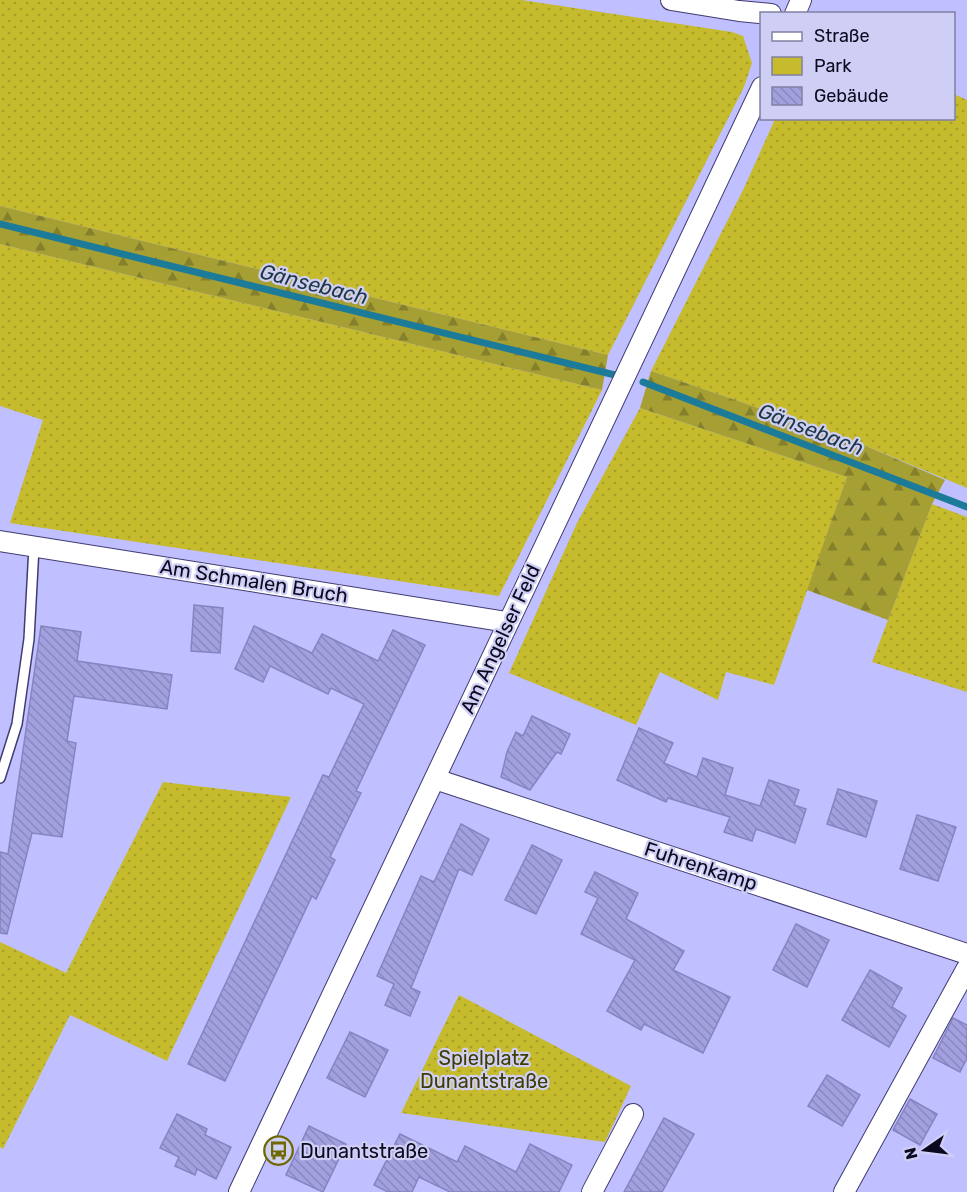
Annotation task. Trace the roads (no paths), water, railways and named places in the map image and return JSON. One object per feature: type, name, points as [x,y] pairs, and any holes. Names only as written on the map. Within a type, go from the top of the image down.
[{"type":"street","points":[[671,0],[760,12]]},
{"type":"street","name":"Am Angelser Feld","points":[[239,1192],[760,91]]},
{"type":"street","name":"Am Schmalen Bruch","points":[[0,541],[507,622]]},
{"type":"street","name":"Fuhrenkamp","points":[[435,779],[967,954]]},
{"type":"street","points":[[844,1192],[967,968]]},
{"type":"street","points":[[592,1192],[633,1114]]},
{"type":"lane","points":[[0,778],[17,724],[29,639],[34,546]]},
{"type":"waterway","name":"Gänsebach","points":[[0,224],[619,376]]},
{"type":"waterway","name":"Gänsebach","points":[[643,382],[967,507]]},
{"type":"place","name":"Dunantstraße","points":[[279,1151]]},
{"type":"park label","name":"Spielplatz Dunantstraße","points":[[484,1070]]}]
